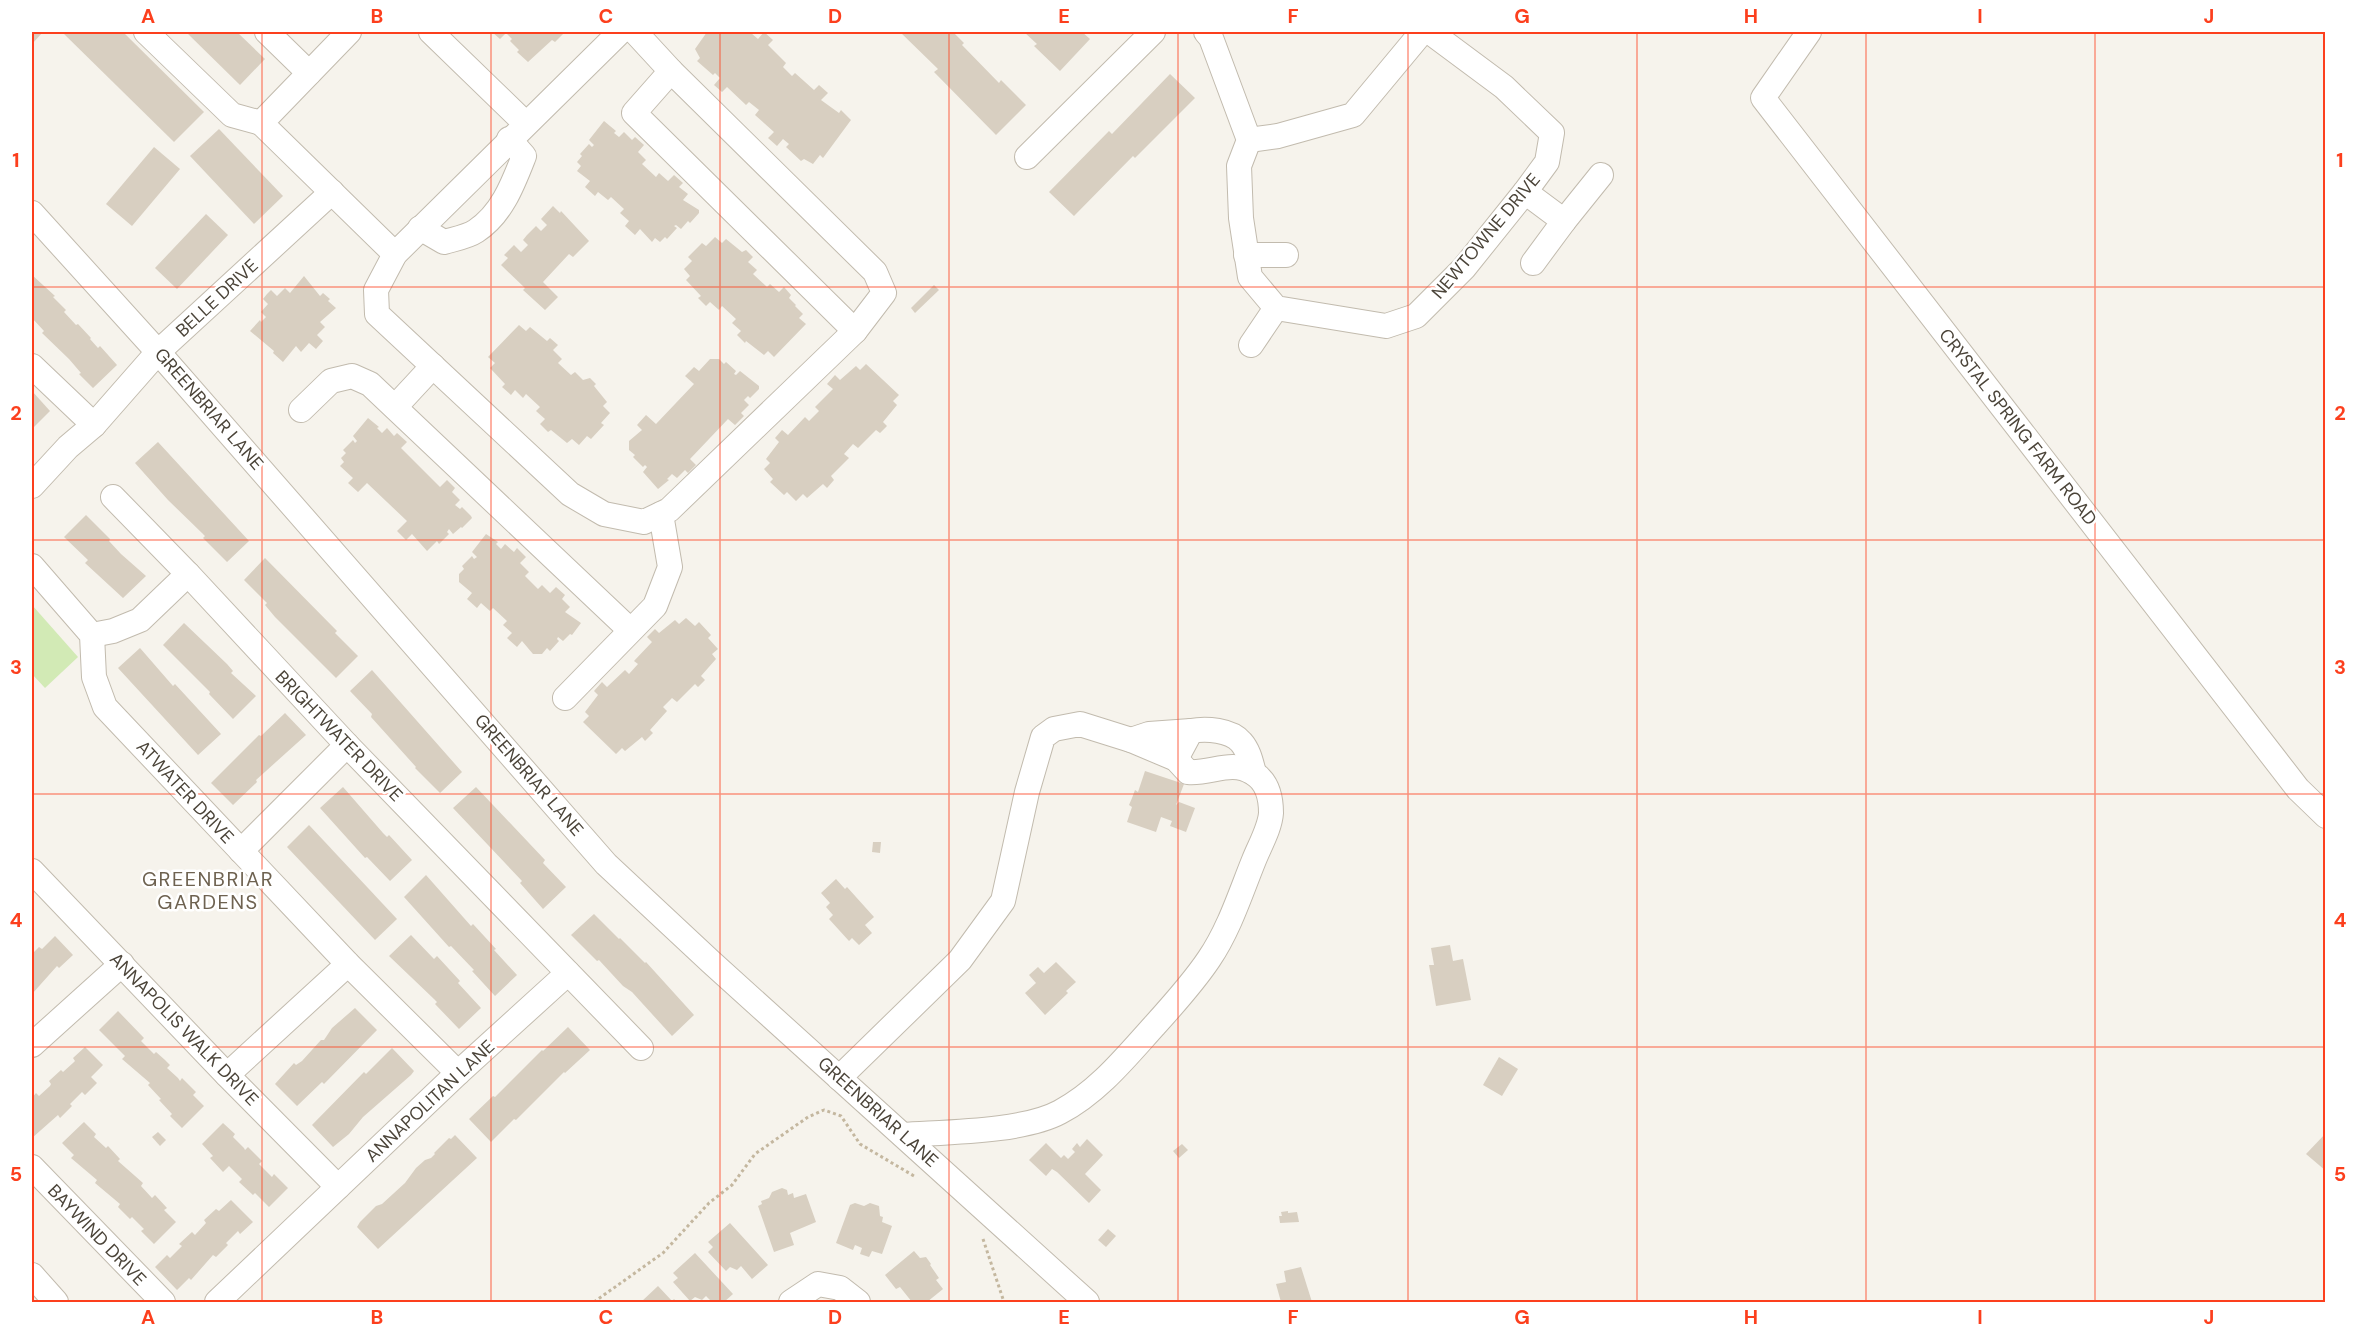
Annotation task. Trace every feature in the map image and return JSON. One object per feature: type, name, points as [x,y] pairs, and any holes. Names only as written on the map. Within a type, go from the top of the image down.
[{"type":"street","points":[[146,32],[232,115],[261,123],[395,254]]},
{"type":"street","points":[[267,32],[309,73]]},
{"type":"street","points":[[420,228],[444,242],[474,233],[492,218],[511,189],[524,156],[517,131],[431,32]]},
{"type":"street","points":[[620,32],[517,131],[395,254],[376,290],[377,314],[570,494],[604,514],[644,522],[669,510],[855,331],[884,293],[875,272],[670,71],[635,32]]},
{"type":"street","points":[[1027,157],[1153,32]]},
{"type":"street","points":[[1206,32],[1211,38],[1249,140],[1239,166],[1241,218],[1250,277],[1276,308],[1251,345]]},
{"type":"street","points":[[1249,140],[1278,136],[1353,115],[1422,32]]},
{"type":"street","name":"NEWTOWNE DRIVE","points":[[1276,308],[1386,326],[1416,316],[1464,268],[1547,162],[1552,133],[1504,87],[1430,32]]},
{"type":"street","name":"CRYSTAL SPRING FARM ROAD","points":[[1809,32],[1763,98],[2298,789],[2325,816]]},
{"type":"street","points":[[261,123],[309,73],[336,36]]},
{"type":"street","points":[[670,71],[634,113],[855,331]]},
{"type":"street","points":[[1533,263],[1601,175]]},
{"type":"street","name":"BELLE DRIVE","points":[[32,486],[68,447],[94,425],[158,352],[332,192]]},
{"type":"street","points":[[1525,192],[1564,221]]},
{"type":"street","name":"GREENBRIAR LANE","points":[[32,213],[158,352],[606,864],[1081,1298]]},
{"type":"street","points":[[1246,255],[1286,255]]},
{"type":"street","points":[[32,366],[94,425]]},
{"type":"street","points":[[395,407],[433,366]]},
{"type":"street","points":[[301,410],[331,381],[352,375],[370,384],[630,630]]},
{"type":"street","name":"BRIGHTWATER DRIVE","points":[[113,497],[347,745],[568,973]]},
{"type":"street","points":[[565,698],[655,606],[670,567],[661,514]]},
{"type":"street","points":[[32,566],[92,635],[113,631],[140,620],[188,574]]},
{"type":"street","name":"ATWATER DRIVE","points":[[92,635],[94,677],[105,707],[348,964],[458,1073]]},
{"type":"street","points":[[839,1078],[960,960],[1004,901],[1027,792],[1043,737],[1054,729],[1080,724],[1131,740],[1176,759],[1188,772],[1203,773],[1234,765],[1254,773],[1264,783],[1270,796],[1271,815],[1231,916],[1210,958],[1180,997],[1098,1086],[1059,1113],[1026,1123],[1001,1128],[903,1135]]},
{"type":"street","points":[[1176,759],[1191,730]]},
{"type":"street","points":[[1131,740],[1149,734],[1210,730],[1240,740],[1248,753],[1254,773]]},
{"type":"street","points":[[241,851],[347,745]]},
{"type":"street","name":"ANNAPOLIS WALK DRIVE","points":[[32,870],[227,1075],[339,1187]]},
{"type":"street","points":[[32,1045],[122,964]]},
{"type":"street","points":[[227,1075],[348,964]]},
{"type":"street","points":[[568,973],[641,1048]]},
{"type":"street","name":"ANNAPOLITAN LANE","points":[[217,1302],[458,1073],[568,973]]},
{"type":"street","name":"BAYWIND DRIVE","points":[[32,1167],[163,1302]]},
{"type":"street","points":[[32,1275],[57,1302]]},
{"type":"street","points":[[791,1302],[818,1284],[840,1288],[858,1302]]},
{"type":"path","points":[[594,1302],[663,1253],[710,1203],[732,1185],[755,1154],[807,1117],[824,1110],[841,1116],[860,1144],[881,1159],[917,1178]]},
{"type":"path","points":[[977,1231],[984,1239],[1004,1302]]},
{"type":"green space","points":[[32,605],[78,657],[45,688],[32,674]]},
{"type":"building","points":[[32,32],[43,32],[32,44]]},
{"type":"building","points":[[62,32],[123,32],[204,112],[174,142]]},
{"type":"building","points":[[186,32],[237,32],[265,59],[240,85]]},
{"type":"building","points":[[492,32],[564,33],[555,42],[552,40],[528,62],[517,52],[519,50],[506,33],[500,39]]},
{"type":"building","points":[[707,32],[753,32],[751,33],[758,39],[764,32],[773,40],[768,45],[786,63],[783,67],[792,76],[795,73],[814,90],[819,85],[828,93],[821,100],[839,113],[841,110],[851,120],[823,158],[820,155],[813,164],[804,159],[801,161],[786,147],[789,144],[783,139],[777,146],[768,138],[774,132],[755,115],[759,110],[749,102],[746,105],[727,87],[722,92],[714,85],[720,78],[697,61],[700,58],[695,49]]},
{"type":"building","points":[[900,32],[953,32],[964,43],[962,45],[999,83],[1001,80],[1026,105],[996,135],[934,72],[938,69]]},
{"type":"building","points":[[1024,32],[1082,32],[1090,39],[1060,71],[1034,46],[1037,44]]},
{"type":"building","points":[[1170,74],[1195,98],[1074,216],[1049,192],[1109,131],[1112,134]]},
{"type":"building","points":[[604,121],[616,131],[614,133],[619,137],[624,132],[632,140],[635,137],[644,145],[638,152],[646,160],[642,164],[656,177],[659,173],[668,181],[674,175],[683,183],[679,187],[688,194],[683,200],[699,210],[690,223],[688,221],[681,229],[674,226],[677,228],[667,239],[665,237],[660,242],[655,238],[652,242],[640,229],[635,235],[625,226],[629,221],[620,213],[624,209],[611,197],[608,200],[598,192],[595,196],[585,187],[590,181],[577,171],[581,166],[577,162],[582,156],[580,154],[589,144],[592,147],[594,145],[589,140]]},
{"type":"building","points":[[219,129],[283,196],[254,224],[190,156]]},
{"type":"building","points":[[154,147],[180,169],[132,226],[106,204]]},
{"type":"building","points":[[553,206],[560,213],[561,211],[589,241],[573,257],[569,254],[543,282],[558,297],[545,310],[501,265],[508,258],[504,255],[514,245],[521,252],[528,245],[523,240],[527,235],[536,226],[541,231],[547,225],[541,219]]},
{"type":"building","points":[[206,214],[228,235],[177,289],[155,268]]},
{"type":"building","points":[[715,237],[722,243],[726,239],[742,252],[746,250],[753,257],[748,262],[757,270],[753,274],[767,287],[770,284],[779,292],[784,287],[791,295],[789,298],[803,314],[799,318],[806,324],[774,357],[768,351],[764,355],[746,341],[745,343],[737,335],[741,331],[732,323],[736,319],[722,306],[719,310],[710,302],[706,306],[698,298],[701,296],[686,280],[690,276],[684,269],[692,261],[688,257],[702,243],[706,246]]},
{"type":"building","points":[[32,275],[55,296],[53,297],[76,325],[78,324],[98,348],[100,346],[117,365],[93,388],[79,374],[81,373],[69,359],[42,333],[44,331],[32,318]]},
{"type":"building","points":[[304,276],[320,296],[323,293],[336,308],[320,322],[325,327],[317,335],[323,341],[316,349],[309,343],[301,352],[296,346],[283,362],[273,353],[274,351],[250,331],[266,317],[261,312],[268,304],[263,299],[267,294],[271,290],[277,296],[285,288],[290,293]]},
{"type":"building","points":[[934,285],[939,290],[915,313],[911,308]]},
{"type":"building","points":[[519,325],[526,331],[530,327],[547,341],[550,338],[558,345],[553,350],[562,359],[558,363],[571,375],[575,372],[583,380],[590,378],[596,384],[594,386],[607,402],[603,406],[610,413],[601,423],[604,425],[591,439],[587,436],[579,445],[572,439],[567,443],[551,430],[548,432],[540,424],[545,419],[536,411],[540,407],[526,394],[523,398],[515,390],[511,395],[502,387],[505,384],[490,368],[495,363],[488,357]]},
{"type":"building","points":[[710,359],[719,359],[724,364],[726,362],[736,371],[734,374],[740,371],[759,386],[759,389],[750,398],[748,396],[744,400],[749,405],[741,413],[744,416],[735,425],[728,419],[690,459],[696,465],[688,473],[685,470],[677,478],[672,474],[667,479],[669,480],[658,489],[643,472],[647,467],[645,465],[643,467],[633,457],[635,455],[629,450],[629,441],[642,430],[637,425],[646,415],[656,424],[694,384],[685,376],[694,367],[699,371]]},
{"type":"building","points":[[866,364],[899,395],[893,401],[897,405],[883,422],[887,426],[880,433],[876,430],[858,448],[853,444],[844,454],[849,458],[831,476],[834,480],[827,488],[823,484],[807,498],[803,494],[796,501],[787,492],[784,495],[770,482],[773,479],[764,469],[770,463],[766,459],[779,442],[775,438],[782,430],[788,435],[805,417],[809,421],[819,411],[815,407],[833,389],[827,384],[835,375],[840,380],[856,366],[860,370]]},
{"type":"building","points":[[32,391],[50,411],[32,429]]},
{"type":"building","points":[[368,418],[379,427],[377,428],[382,433],[387,428],[394,436],[397,433],[407,442],[401,448],[440,487],[447,480],[455,488],[452,492],[460,500],[455,505],[460,509],[462,507],[472,518],[453,534],[449,529],[447,532],[449,534],[439,544],[437,541],[427,551],[412,534],[406,540],[397,531],[407,521],[367,483],[358,492],[348,483],[353,478],[340,466],[344,462],[341,458],[346,453],[343,450],[353,440],[355,443],[357,441],[353,436]]},
{"type":"building","points":[[158,442],[249,541],[227,562],[135,463]]},
{"type":"building","points":[[86,515],[110,539],[109,541],[121,554],[146,576],[123,598],[85,563],[88,560],[64,537]]},
{"type":"building","points":[[486,534],[498,542],[496,544],[501,549],[505,544],[514,552],[517,548],[526,557],[520,563],[529,572],[525,576],[538,589],[542,585],[550,593],[556,587],[565,595],[562,599],[570,607],[565,612],[581,623],[572,635],[570,634],[563,641],[558,637],[559,641],[550,651],[547,648],[542,654],[533,654],[522,641],[517,647],[507,638],[512,633],[503,625],[507,621],[493,608],[490,611],[481,603],[477,608],[467,599],[472,593],[459,582],[459,574],[464,569],[462,566],[472,556],[474,559],[477,557],[472,552]]},
{"type":"building","points":[[265,558],[337,631],[335,633],[358,656],[336,678],[275,617],[265,605],[267,603],[244,580]]},
{"type":"building","points":[[686,618],[695,626],[699,622],[711,635],[708,638],[718,649],[712,654],[716,659],[701,676],[705,680],[698,687],[695,684],[677,702],[672,698],[663,707],[667,711],[650,730],[653,733],[645,741],[642,737],[625,751],[622,748],[616,754],[583,722],[589,716],[585,712],[598,695],[594,691],[602,682],[607,687],[625,670],[629,674],[638,664],[634,661],[652,642],[647,637],[655,629],[659,633],[675,620],[679,624]]},
{"type":"building","points":[[184,623],[227,664],[233,671],[231,673],[256,696],[233,719],[209,694],[210,692],[163,645]]},
{"type":"building","points":[[140,648],[173,686],[175,684],[221,734],[198,755],[118,668]]},
{"type":"building","points":[[372,670],[462,772],[440,793],[415,768],[371,717],[372,714],[350,691]]},
{"type":"building","points":[[285,713],[306,735],[256,780],[257,782],[233,805],[211,783],[259,735],[261,736]]},
{"type":"building","points":[[1145,771],[1184,784],[1176,805],[1179,802],[1195,808],[1186,832],[1170,826],[1172,821],[1161,817],[1156,832],[1127,822],[1132,807],[1129,805],[1135,790],[1138,792]]},
{"type":"building","points":[[343,787],[383,833],[387,837],[389,835],[412,860],[390,881],[367,857],[365,858],[320,808]]},
{"type":"building","points":[[476,787],[545,860],[543,863],[566,887],[543,909],[520,883],[522,881],[453,808]]},
{"type":"building","points":[[309,825],[397,919],[375,940],[287,847]]},
{"type":"building","points":[[873,842],[881,842],[880,853],[872,852]]},
{"type":"building","points":[[426,875],[471,926],[473,924],[496,949],[494,950],[517,975],[495,996],[472,971],[474,970],[451,946],[449,947],[404,897]]},
{"type":"building","points":[[836,879],[845,889],[847,887],[874,917],[865,925],[872,933],[859,945],[852,938],[849,941],[829,919],[833,915],[826,907],[830,903],[821,893]]},
{"type":"building","points":[[594,914],[646,962],[694,1015],[672,1036],[632,992],[571,935]]},
{"type":"building","points":[[411,935],[434,959],[437,956],[481,1008],[459,1029],[435,1004],[437,1002],[389,956]]},
{"type":"building","points":[[55,936],[73,955],[59,968],[57,966],[32,994],[32,954],[39,947],[42,949]]},
{"type":"building","points":[[1450,945],[1453,961],[1463,959],[1471,1000],[1436,1006],[1429,965],[1434,965],[1431,948]]},
{"type":"building","points":[[1056,962],[1076,982],[1045,1015],[1025,993],[1036,983],[1029,975],[1038,967],[1044,973]]},
{"type":"building","points":[[355,1008],[377,1030],[324,1084],[322,1082],[297,1106],[275,1084],[294,1063],[296,1065],[302,1061],[321,1040],[324,1040],[332,1028]]},
{"type":"building","points":[[118,1011],[144,1038],[141,1041],[170,1065],[167,1068],[180,1081],[182,1078],[196,1092],[193,1095],[204,1106],[182,1128],[170,1116],[172,1114],[148,1085],[150,1083],[122,1059],[125,1056],[99,1030]]},
{"type":"building","points":[[568,1027],[590,1050],[491,1142],[469,1119]]},
{"type":"building","points":[[85,1047],[103,1065],[91,1077],[97,1083],[85,1095],[82,1092],[60,1118],[58,1115],[32,1138],[32,1098],[36,1093],[39,1096],[50,1086],[49,1081],[73,1063],[75,1061],[73,1058]]},
{"type":"building","points":[[392,1048],[414,1071],[333,1147],[312,1125],[364,1072],[366,1074]]},
{"type":"building","points":[[1499,1057],[1518,1069],[1502,1096],[1483,1085]]},
{"type":"building","points":[[84,1122],[96,1134],[94,1137],[106,1148],[108,1146],[120,1159],[118,1161],[143,1183],[141,1186],[152,1198],[155,1195],[167,1208],[164,1210],[176,1222],[154,1244],[141,1231],[144,1229],[118,1207],[120,1204],[95,1183],[97,1180],[71,1158],[74,1155],[62,1143]]},
{"type":"building","points":[[223,1123],[235,1134],[233,1137],[245,1150],[248,1147],[262,1161],[259,1164],[272,1177],[274,1174],[288,1188],[269,1207],[239,1182],[242,1179],[229,1166],[223,1172],[210,1158],[213,1156],[202,1144]]},
{"type":"building","points":[[158,1132],[166,1140],[160,1146],[152,1137]]},
{"type":"building","points":[[2326,1133],[2326,1171],[2306,1154]]},
{"type":"building","points":[[455,1135],[477,1158],[378,1249],[357,1227],[360,1222],[405,1183],[416,1168],[431,1158],[449,1138]]},
{"type":"building","points":[[1087,1139],[1103,1155],[1085,1174],[1101,1190],[1089,1203],[1057,1172],[1052,1169],[1046,1176],[1029,1160],[1046,1143],[1061,1158],[1064,1155],[1068,1159],[1075,1152],[1072,1149],[1077,1143],[1080,1147]]},
{"type":"building","points":[[1182,1144],[1188,1150],[1179,1158],[1173,1151]]},
{"type":"building","points":[[782,1188],[787,1190],[788,1195],[793,1193],[794,1198],[806,1194],[816,1222],[790,1233],[794,1245],[774,1252],[758,1206],[762,1204],[761,1201],[769,1198],[772,1192]]},
{"type":"building","points":[[231,1200],[253,1222],[240,1234],[238,1231],[216,1257],[213,1255],[191,1280],[189,1278],[177,1290],[155,1267],[167,1255],[170,1258],[182,1246],[179,1244],[192,1232],[195,1235],[206,1223],[204,1220],[216,1209],[219,1211]]},
{"type":"building","points":[[855,1203],[864,1206],[870,1203],[879,1206],[880,1216],[883,1217],[882,1222],[892,1226],[882,1254],[872,1251],[869,1257],[860,1254],[862,1248],[855,1245],[853,1250],[836,1243],[850,1205]]},
{"type":"building","points":[[1288,1211],[1288,1213],[1297,1212],[1299,1222],[1280,1223],[1281,1212]]},
{"type":"building","points":[[730,1223],[768,1265],[752,1279],[741,1266],[737,1270],[730,1267],[726,1271],[708,1252],[713,1247],[708,1242]]},
{"type":"building","points":[[1108,1229],[1116,1236],[1106,1247],[1098,1240]]},
{"type":"building","points":[[914,1251],[920,1258],[926,1257],[939,1278],[936,1280],[943,1289],[927,1302],[912,1302],[900,1287],[896,1289],[885,1275]]},
{"type":"building","points":[[695,1253],[733,1294],[724,1302],[712,1302],[706,1296],[702,1300],[695,1297],[690,1301],[673,1282],[678,1278],[673,1273]]},
{"type":"building","points":[[1301,1267],[1312,1302],[1281,1302],[1276,1284],[1286,1282],[1284,1271]]},
{"type":"building","points":[[658,1286],[672,1301],[674,1299],[677,1302],[641,1302]]},
{"type":"district","name":"GREENBRIAR GARDENS","points":[[208,890]]}]
